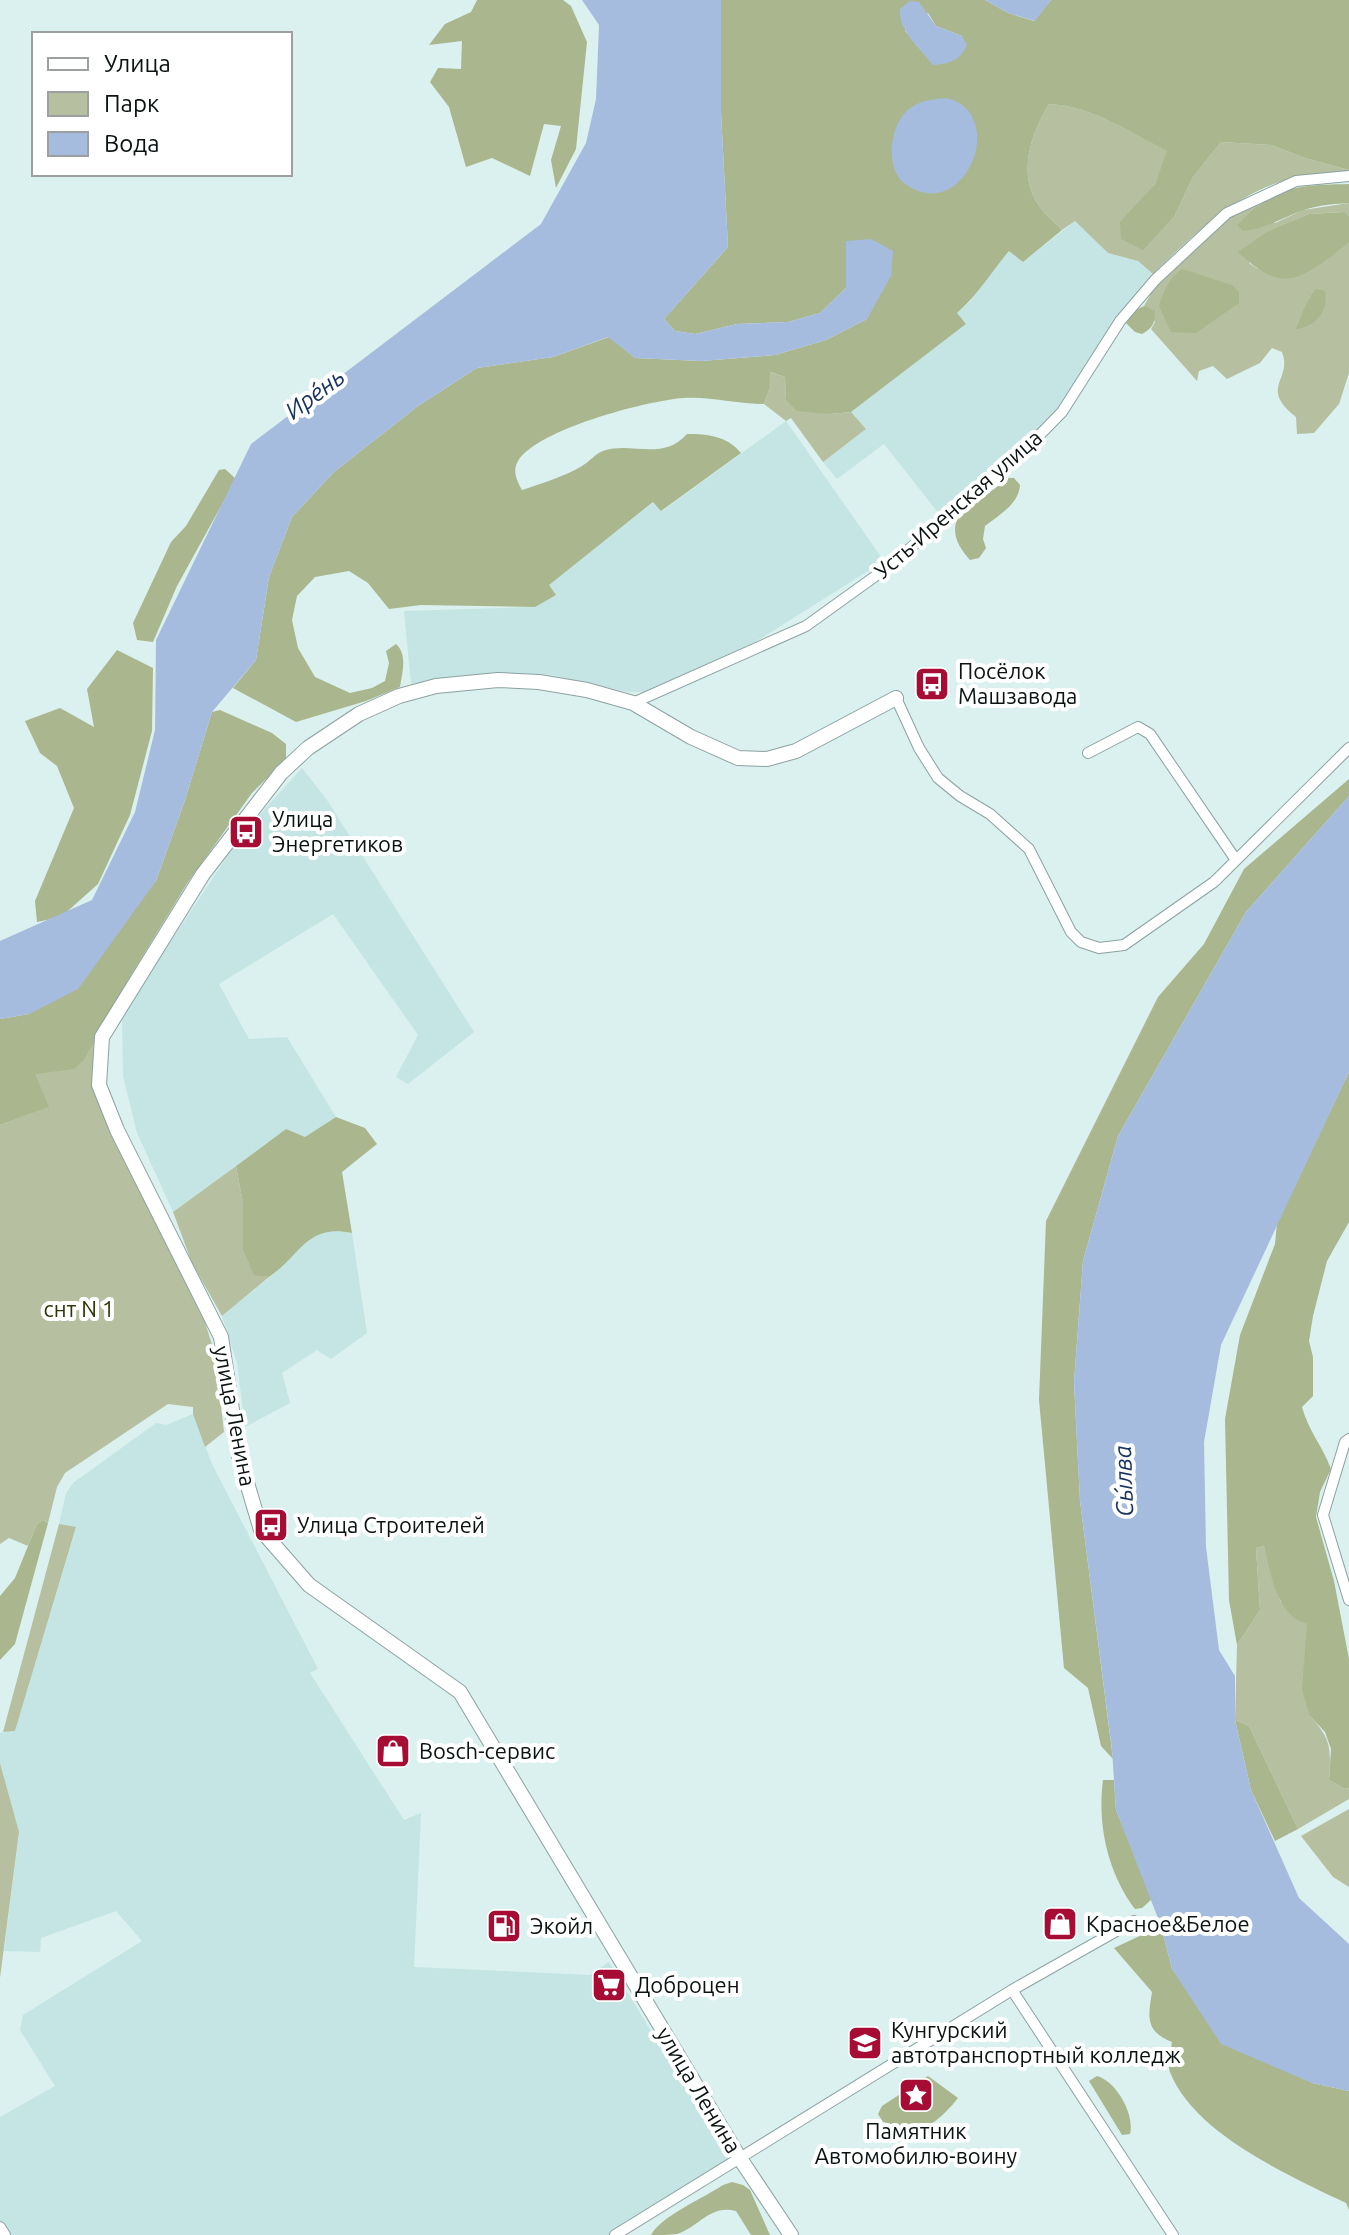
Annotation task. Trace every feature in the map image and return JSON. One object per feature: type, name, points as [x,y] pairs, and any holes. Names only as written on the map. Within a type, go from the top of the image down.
[{"type":"street","name":"Усть-Иренская улица","points":[[633,703],[806,626],[891,564],[1019,456],[1062,412],[1120,321],[1155,280],[1227,213],[1296,181],[1349,176]]},
{"type":"street","name":"улица Ленина","points":[[633,703],[587,690],[539,682],[498,680],[457,683],[399,696],[359,714],[325,736],[281,773],[203,874],[102,1037],[99,1085],[117,1130],[221,1337],[239,1456],[261,1530],[309,1585],[460,1692],[739,2157],[791,2235]]},
{"type":"street","points":[[633,703],[720,752],[753,760],[780,757],[796,751],[896,698],[919,748],[938,778],[990,814],[1029,849],[1071,932],[1081,942],[1108,948],[1124,945],[1198,895],[1349,748]]},
{"type":"street","points":[[1088,753],[1138,727],[1150,734],[1236,860]]},
{"type":"street","points":[[1349,1439],[1345,1442],[1323,1515],[1349,1600]]},
{"type":"street","points":[[615,2235],[1012,1990],[1134,1921]]},
{"type":"street","points":[[1012,1990],[1173,2235]]},
{"type":"street","points":[[0,2227],[5,2235]]},
{"type":"shaded area","points":[[1075,221],[1108,253],[1138,261],[1153,274],[1116,319],[1058,411],[1004,463],[940,515],[884,444],[837,479],[823,462],[866,429],[851,412],[966,324],[957,313],[971,301],[1010,250],[1023,262]]},
{"type":"shaded area","points":[[786,421],[884,561],[749,646],[644,692],[628,692],[551,675],[515,673],[411,684],[404,611],[535,607],[548,585],[654,502],[662,511]]},
{"type":"shaded area","points":[[302,768],[327,800],[474,1032],[408,1084],[396,1077],[418,1035],[333,914],[219,984],[249,1039],[287,1037],[336,1117],[305,1137],[286,1129],[173,1212],[137,1133],[123,1076],[122,1015],[242,834]]},
{"type":"shaded area","points":[[330,1229],[352,1233],[367,1333],[331,1359],[317,1350],[282,1373],[290,1403],[245,1427],[237,1363],[222,1316],[280,1269],[300,1248]]},
{"type":"shaded area","points":[[193,1414],[212,1464],[318,1669],[310,1673],[404,1820],[421,1813],[414,1967],[590,1975],[609,1962],[729,2159],[612,2235],[0,2235],[0,2117],[55,2086],[20,2030],[23,2015],[142,1941],[116,1911],[41,1938],[40,1952],[4,1951],[19,1833],[0,1763],[0,1733],[15,1731],[76,1528],[59,1524],[66,1493],[73,1483],[156,1423],[166,1425]]},
{"type":"green space","points":[[477,0],[563,0],[571,6],[587,42],[576,149],[556,188],[551,160],[561,126],[544,124],[530,176],[492,158],[466,167],[449,107],[430,82],[438,68],[461,69],[462,41],[429,45],[445,24],[471,12]]},
{"type":"green space","points":[[721,0],[985,0],[1008,13],[1034,21],[1051,0],[1349,0],[1349,170],[1271,145],[1221,142],[1193,177],[1175,215],[1143,250],[1121,239],[1120,222],[1155,184],[1167,151],[1095,115],[1049,104],[1029,151],[1028,176],[1039,205],[1062,230],[1023,262],[1009,251],[957,313],[966,324],[851,412],[797,411],[786,400],[785,377],[770,372],[764,404],[703,398],[666,400],[569,428],[529,449],[518,461],[515,472],[522,490],[568,473],[603,451],[667,447],[687,434],[717,437],[741,453],[661,511],[653,502],[549,585],[556,595],[535,607],[421,605],[389,609],[368,583],[349,571],[315,577],[297,596],[292,620],[298,648],[315,677],[350,693],[372,688],[385,681],[389,663],[386,651],[396,644],[403,659],[400,687],[366,701],[296,722],[233,688],[256,660],[269,577],[292,517],[334,472],[418,406],[477,368],[553,357],[609,337],[635,358],[701,361],[775,355],[826,340],[867,319],[846,241],[846,288],[820,313],[788,322],[737,324],[695,334],[675,331],[664,319],[728,247],[721,112]],"holes":[[[928,13],[936,26],[962,36],[918,45],[905,31]]]},
{"type":"green space","points":[[1049,104],[1095,115],[1168,151],[1155,184],[1147,194],[1175,215],[1193,177],[1221,142],[1271,145],[1349,170],[1349,173],[1300,177],[1258,191],[1220,214],[1153,274],[1138,261],[1108,253],[1075,221],[1062,230],[1036,201],[1028,176],[1029,151]]},
{"type":"green space","points":[[1349,184],[1349,203],[1310,208],[1251,230],[1243,231],[1237,225],[1263,202],[1287,190]]},
{"type":"green space","points":[[1349,203],[1349,216],[1343,212],[1309,214],[1291,222],[1249,263],[1258,269],[1332,255],[1349,243],[1349,373],[1339,404],[1314,433],[1297,434],[1296,417],[1279,398],[1284,362],[1282,352],[1272,348],[1260,363],[1227,379],[1213,366],[1199,371],[1197,381],[1151,329],[1155,322],[1144,306],[1158,281],[1228,218],[1257,204],[1275,223],[1303,210]]},
{"type":"green space","points":[[1344,212],[1349,216],[1349,243],[1319,265],[1294,278],[1269,275],[1238,252],[1267,232],[1309,214]]},
{"type":"green space","points":[[1182,269],[1232,285],[1239,292],[1239,303],[1196,333],[1171,332],[1159,306],[1167,285]]},
{"type":"green space","points":[[1316,289],[1325,291],[1323,311],[1310,325],[1296,329],[1307,303]]},
{"type":"green space","points":[[1144,306],[1155,311],[1155,315],[1151,327],[1142,334],[1126,323],[1136,310]]},
{"type":"green space","points":[[769,372],[785,377],[786,399],[830,414],[851,412],[866,429],[823,462],[791,418],[786,421],[764,404],[769,390]]},
{"type":"green space","points":[[225,469],[236,479],[177,586],[153,642],[137,640],[133,623],[171,542],[186,526],[219,470]]},
{"type":"green space","points":[[1009,478],[1014,478],[1020,485],[1019,492],[1007,508],[985,526],[983,539],[986,548],[979,558],[970,560],[956,538],[957,520],[960,514]]},
{"type":"green space","points":[[117,650],[153,668],[152,731],[130,815],[98,884],[61,917],[37,922],[35,901],[74,808],[57,766],[40,753],[25,721],[60,708],[94,727],[87,689]]},
{"type":"green space","points":[[220,710],[272,733],[286,744],[286,759],[252,793],[188,882],[128,980],[85,1059],[74,1069],[35,1074],[49,1107],[0,1125],[0,1019],[29,1014],[156,881],[212,712]]},
{"type":"green space","points":[[1349,779],[1349,796],[1246,912],[1118,1136],[1083,1261],[1074,1382],[1080,1501],[1113,1759],[1101,1746],[1088,1688],[1064,1668],[1039,1400],[1046,1221],[1158,997],[1204,944],[1244,869]]},
{"type":"green space","name":"снт N 1","points":[[94,1042],[94,1082],[203,1316],[215,1354],[224,1432],[205,1447],[193,1407],[168,1404],[65,1473],[57,1487],[48,1523],[43,1520],[37,1524],[28,1546],[9,1538],[0,1544],[0,1125],[48,1107],[34,1074],[85,1059]]},
{"type":"green space","points":[[1349,1072],[1349,1222],[1327,1261],[1313,1316],[1309,1341],[1313,1357],[1313,1396],[1302,1407],[1331,1469],[1320,1492],[1316,1517],[1334,1581],[1349,1659],[1349,1788],[1345,1789],[1329,1780],[1331,1749],[1325,1732],[1310,1716],[1302,1690],[1307,1624],[1296,1619],[1281,1602],[1264,1546],[1256,1548],[1260,1610],[1237,1645],[1229,1600],[1225,1419],[1240,1335],[1275,1244],[1277,1223]]},
{"type":"green space","points":[[336,1117],[365,1128],[377,1144],[342,1172],[352,1233],[337,1231],[314,1237],[269,1277],[254,1275],[243,1251],[243,1203],[236,1166],[286,1129],[305,1137]]},
{"type":"green space","points":[[236,1166],[243,1203],[243,1251],[254,1274],[269,1277],[222,1316],[192,1263],[173,1212]]},
{"type":"green space","points":[[43,1520],[48,1523],[15,1644],[0,1660],[0,1596],[15,1578],[37,1524]]},
{"type":"green space","points":[[59,1524],[76,1527],[15,1731],[3,1732]]},
{"type":"green space","points":[[1264,1546],[1280,1601],[1307,1624],[1310,1716],[1323,1732],[1328,1745],[1329,1780],[1345,1789],[1349,1788],[1349,1799],[1298,1829],[1249,1726],[1235,1720],[1237,1645],[1260,1610],[1256,1548]]},
{"type":"green space","points":[[1235,1720],[1249,1726],[1298,1829],[1275,1841],[1251,1790]]},
{"type":"green space","points":[[0,1763],[19,1832],[0,1978]]},
{"type":"green space","points":[[1103,1780],[1114,1780],[1116,1810],[1152,1899],[1142,1908],[1135,1909],[1111,1864],[1103,1831]]},
{"type":"green space","points":[[1349,1809],[1349,1887],[1333,1877],[1301,1836]]},
{"type":"green space","points":[[1161,1926],[1172,1969],[1312,2083],[1349,2091],[1349,2210],[1346,2203],[1272,2166],[1221,2134],[1182,2094],[1169,2069],[1172,2042],[1157,2033],[1150,2022],[1152,1992],[1114,1948]]},
{"type":"green space","points":[[928,2076],[958,2098],[949,2108],[932,2124],[913,2132],[883,2122],[878,2114],[882,2106]]},
{"type":"green space","points":[[1097,2076],[1111,2084],[1122,2099],[1130,2117],[1130,2134],[1122,2135],[1089,2081]]},
{"type":"green space","points":[[732,2182],[750,2190],[770,2235],[751,2235],[736,2211],[727,2210],[712,2213],[677,2234],[651,2235],[673,2214]]},
{"type":"water","points":[[582,0],[721,0],[721,112],[728,247],[664,319],[675,331],[695,334],[737,324],[788,322],[820,313],[846,288],[846,241],[871,239],[893,251],[891,276],[867,319],[826,340],[775,355],[701,361],[635,358],[608,337],[553,357],[477,368],[418,406],[334,472],[292,517],[269,577],[256,660],[212,712],[156,881],[78,989],[29,1014],[0,1019],[0,941],[92,900],[135,812],[155,730],[156,640],[251,444],[541,224],[586,143],[596,99],[599,25]]},
{"type":"water","points":[[985,0],[1051,0],[1035,21],[1008,13]]},
{"type":"water","points":[[910,1],[919,2],[936,26],[962,36],[967,45],[958,58],[933,65],[916,46],[900,17],[900,9]]},
{"type":"water","points":[[947,98],[966,108],[975,124],[977,144],[972,163],[961,180],[945,191],[926,193],[904,183],[898,176],[892,144],[899,122],[912,107],[924,101]]},
{"type":"water","name":"Сы́лва","points":[[1349,796],[1349,1072],[1221,1345],[1204,1442],[1206,1547],[1219,1650],[1235,1676],[1235,1720],[1251,1790],[1299,1898],[1349,1944],[1349,2091],[1312,2083],[1221,2044],[1172,1969],[1161,1926],[1116,1810],[1112,1750],[1080,1501],[1074,1382],[1083,1261],[1118,1136],[1246,912]]},
{"type":"place","name":"Посёлок Машзавода","points":[[932,684]]},
{"type":"place","name":"Улица Энергетиков","points":[[246,832]]},
{"type":"place","name":"Улица Строителей","points":[[271,1525]]},
{"type":"place","name":"Bosch-сервис","points":[[393,1751]]},
{"type":"place","name":"Красное&Белое","points":[[1060,1924]]},
{"type":"place","name":"Экойл","points":[[504,1926]]},
{"type":"place","name":"Доброцен","points":[[609,1985]]},
{"type":"place","name":"Кунгурский автотранспортный колледж","points":[[865,2043]]},
{"type":"place","name":"Памятник Автомобилю-воину","points":[[916,2095]]},
{"type":"water label","name":"Ире́нь","points":[[315,394]]}]
